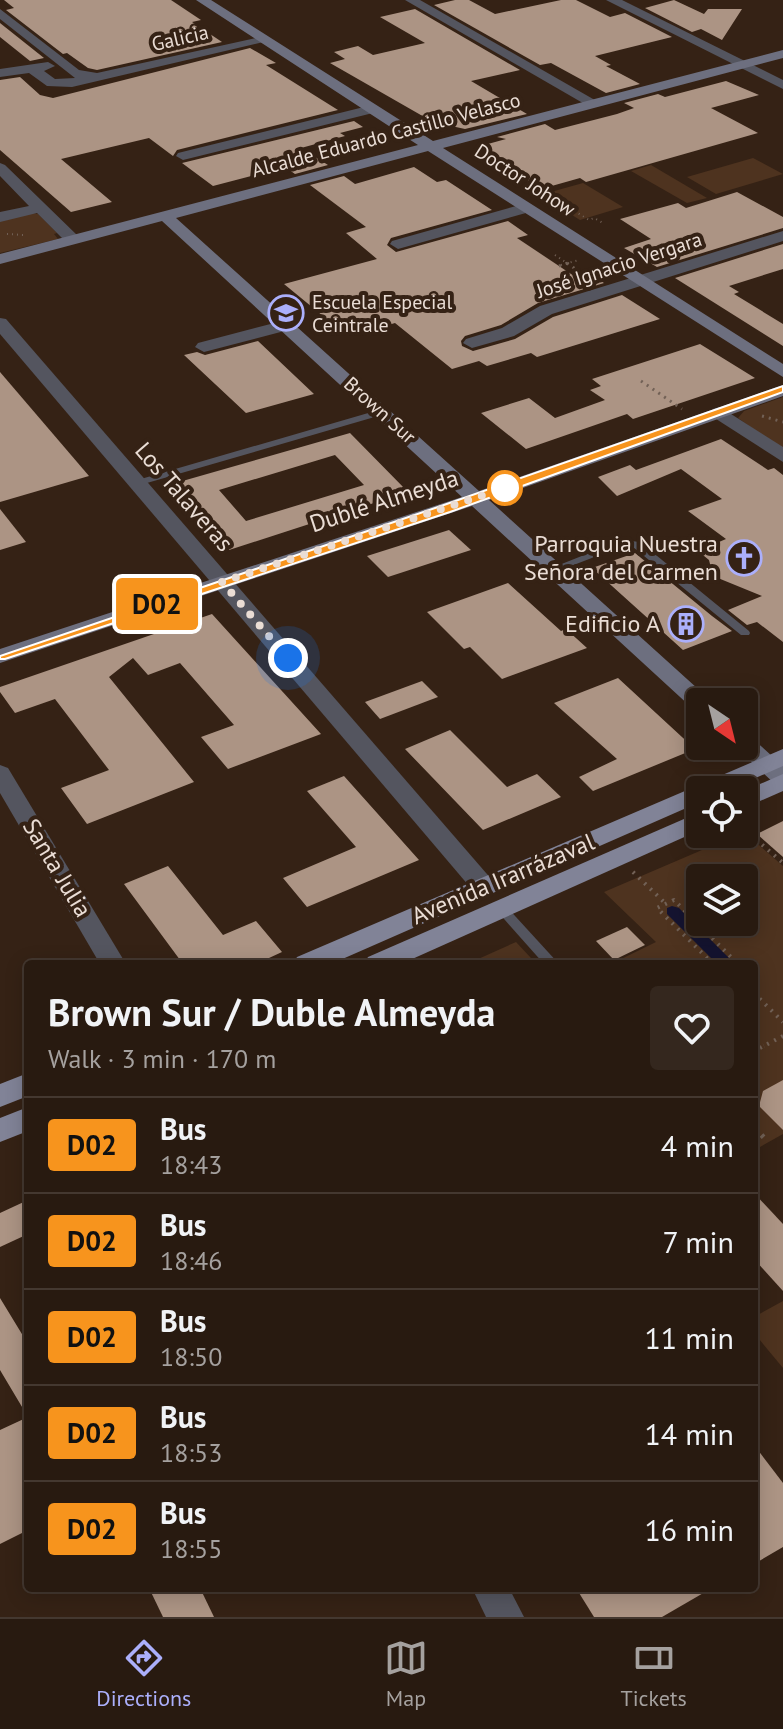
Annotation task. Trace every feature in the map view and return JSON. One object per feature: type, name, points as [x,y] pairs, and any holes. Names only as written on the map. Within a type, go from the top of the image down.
[{"type":"main road","points":[[757,776],[779,770]]},
{"type":"main road","points":[[758,788],[779,770]]},
{"type":"main road","name":"Avenida Irarrázaval","points":[[315,960],[686,799]]},
{"type":"main road","name":"Avenida Irarrázaval","points":[[387,960],[686,826]]},
{"type":"main road","points":[[0,1096],[24,1086]]},
{"type":"main road","points":[[0,1131],[24,1120]]},
{"type":"street","name":"Doctor Johow","points":[[202,0],[783,372]]},
{"type":"street","points":[[411,0],[593,103]]},
{"type":"street","points":[[612,0],[783,85]]},
{"type":"street","points":[[0,13],[62,63]]},
{"type":"street","name":"Galicia","points":[[33,69],[48,82],[58,84],[265,40]]},
{"type":"street","name":"Alcalde Eduardo Castillo Velasco","points":[[0,259],[783,54]]},
{"type":"street","name":"Galicia","points":[[0,73],[62,63],[75,74],[104,76]]},
{"type":"street","points":[[183,156],[372,109]]},
{"type":"street","points":[[0,168],[73,240]]},
{"type":"street","points":[[0,217],[39,208]]},
{"type":"street","points":[[399,245],[527,208]]},
{"type":"street","name":"Brown Sur","points":[[165,216],[686,690]]},
{"type":"street","name":"José Ignacio Vergara","points":[[472,343],[508,332],[540,312],[783,236]]},
{"type":"street","name":"Los Talaveras","points":[[0,323],[484,887]]},
{"type":"street","points":[[204,347],[286,325]]},
{"type":"street","name":"Dublé Almeyda","points":[[0,656],[477,498],[783,390]]},
{"type":"street","points":[[720,413],[783,456]]},
{"type":"street","points":[[758,754],[779,770]]},
{"type":"street","name":"Santa Julia","points":[[0,773],[111,960]]},
{"type":"street","points":[[491,1592],[506,1617]]},
{"type":"lane","points":[[137,483],[382,412]]},
{"type":"lane","points":[[554,569],[622,543],[636,544],[745,633]]},
{"type":"lane","points":[[501,908],[548,960]]},
{"type":"path","points":[[515,174],[589,220],[594,218],[603,223]]},
{"type":"path","points":[[555,255],[578,271]]},
{"type":"path","points":[[559,266],[584,258]]},
{"type":"path","points":[[641,381],[679,408]]},
{"type":"path","points":[[755,415],[783,422]]},
{"type":"path","points":[[758,841],[783,863]]},
{"type":"path","points":[[633,873],[666,904]]},
{"type":"path","points":[[709,960],[657,908],[674,900],[734,960]]},
{"type":"path","points":[[758,997],[783,1022]]},
{"type":"path","points":[[758,1049],[783,1036]]},
{"type":"path","points":[[758,1131],[769,1143]]},
{"type":"shaded area","points":[[753,158],[783,174],[716,194],[687,177]]},
{"type":"shaded area","points":[[651,165],[707,198],[687,203],[631,171]]},
{"type":"shaded area","points":[[583,183],[623,207],[580,220],[540,195]]},
{"type":"shaded area","points":[[38,214],[57,233],[54,234],[58,239],[0,253],[0,221]]},
{"type":"shaded area","points":[[783,397],[783,450],[738,418],[744,411]]},
{"type":"shaded area","points":[[758,844],[783,866],[783,1134],[760,1147],[758,1145],[758,960],[619,960],[656,942],[604,892],[707,848],[758,848]]},
{"type":"shaded area","points":[[672,906],[686,915],[686,933],[667,914],[667,908]]},
{"type":"shaded area","points":[[689,936],[707,936],[731,960],[713,960]]},
{"type":"shaded area","points":[[516,942],[531,958],[526,960],[476,960]]},
{"type":"shaded area","points":[[783,1301],[783,1368],[758,1338],[758,1315]]},
{"type":"building","points":[[4,0],[171,0],[201,20],[192,22],[222,42],[97,70],[88,68],[67,53],[63,54],[6,10],[14,8]]},
{"type":"building","points":[[469,0],[495,14],[561,0],[576,0],[610,17],[625,13],[672,37],[595,56],[611,65],[606,66],[640,84],[606,93],[551,63],[540,65],[434,5]]},
{"type":"building","points":[[674,0],[704,14],[708,9],[742,9],[722,40],[701,29],[692,32],[645,8]]},
{"type":"building","points":[[415,9],[520,70],[471,81],[527,114],[465,129],[433,122],[330,63],[345,59],[334,52],[358,46],[373,55],[425,43],[380,17]]},
{"type":"building","points":[[0,23],[44,58],[30,61],[0,37]]},
{"type":"building","points":[[250,48],[276,63],[266,65],[338,110],[177,150],[173,156],[149,138],[61,159],[112,202],[71,212],[0,150],[0,80],[20,77],[40,95],[53,98]]},
{"type":"building","points":[[726,81],[759,95],[711,108],[758,133],[586,182],[580,178],[541,189],[477,147],[506,139],[497,137],[545,124],[555,130],[634,108],[624,103],[658,94],[665,97]]},
{"type":"building","points":[[354,121],[363,127],[340,133],[345,136],[301,148],[328,165],[295,174],[285,167],[213,186],[182,163]]},
{"type":"building","points":[[414,167],[437,182],[446,180],[492,210],[391,238],[387,245],[396,252],[508,221],[528,235],[517,238],[574,276],[587,272],[604,283],[538,303],[501,325],[465,336],[462,346],[473,351],[515,339],[553,317],[622,295],[660,319],[537,357],[531,353],[487,366],[479,361],[452,369],[395,323],[375,329],[367,323],[340,330],[284,284],[377,259],[346,233],[366,227],[310,185],[344,176],[355,184]]},
{"type":"building","points":[[737,192],[783,217],[783,228],[657,267],[624,248],[651,239],[620,219],[678,203],[686,208]]},
{"type":"building","points":[[783,244],[783,269],[729,286],[739,292],[734,294],[783,324],[783,346],[675,278]]},
{"type":"building","points":[[258,341],[314,394],[246,413],[184,355],[197,352],[205,355]]},
{"type":"building","points":[[700,344],[755,378],[633,419],[627,414],[526,449],[481,413],[529,398],[555,418],[605,400],[590,390],[601,386],[592,379]]},
{"type":"building","points":[[0,372],[89,476],[0,502]]},
{"type":"building","points":[[350,433],[408,492],[229,550],[172,484]],"holes":[[[335,455],[364,485],[246,521],[219,490]]]},
{"type":"building","points":[[721,439],[768,470],[774,468],[783,475],[783,642],[757,622],[747,625],[728,610],[762,596],[713,576],[709,560],[698,551],[726,539],[688,511],[722,499],[681,469],[617,496],[598,477],[630,465],[636,470]]},
{"type":"building","points":[[0,509],[26,542],[0,550]]},
{"type":"building","points":[[449,530],[471,550],[388,577],[367,556]]},
{"type":"building","points":[[635,553],[732,631],[683,650],[592,568]]},
{"type":"building","points":[[508,583],[561,631],[566,629],[587,648],[502,679],[470,647],[464,649],[427,612]]},
{"type":"building","points":[[212,614],[321,734],[228,769],[201,737],[234,725],[180,663],[148,675],[133,658],[109,677],[194,782],[87,824],[61,788],[109,770],[55,699],[15,713],[0,692],[0,687]]},
{"type":"building","points":[[618,678],[686,741],[686,753],[593,791],[579,777],[617,759],[554,703]]},
{"type":"building","points":[[422,681],[438,697],[380,719],[365,702]]},
{"type":"building","points":[[450,730],[507,787],[537,774],[561,797],[483,830],[405,749]]},
{"type":"building","points":[[344,776],[419,860],[307,907],[283,878],[356,847],[307,791]]},
{"type":"building","points":[[783,821],[783,857],[758,835]]},
{"type":"building","points":[[168,866],[223,935],[256,921],[282,952],[265,960],[180,960],[124,884]]},
{"type":"building","points":[[627,927],[645,945],[614,960],[596,941]]},
{"type":"building","points":[[783,1080],[783,1130],[759,1106],[763,1091]]},
{"type":"building","points":[[758,1197],[783,1224],[783,1291],[758,1263]]},
{"type":"building","points":[[24,1202],[24,1236],[0,1247],[0,1213]]},
{"type":"building","points":[[0,1298],[24,1337],[24,1410],[0,1370]]},
{"type":"building","points":[[24,1419],[24,1532],[0,1544],[0,1430]]},
{"type":"building","points":[[758,1450],[783,1483],[783,1547],[758,1562]]},
{"type":"building","points":[[151,1592],[202,1592],[214,1617],[163,1617]]},
{"type":"building","points":[[578,1592],[705,1592],[662,1617],[594,1617]]},
{"type":"bus line","name":"D02","points":[[0,656],[446,509],[783,390]]},
{"type":"place","name":"Escuela Especial Ceintrale","points":[[286,313]]},
{"type":"place","name":"Parroquia Nuestra Señora del Carmen","points":[[744,558]]},
{"type":"place","name":"Edificio A","points":[[686,624]]},
{"type":"route","points":[[288,658],[222,582],[505,488]]}]
